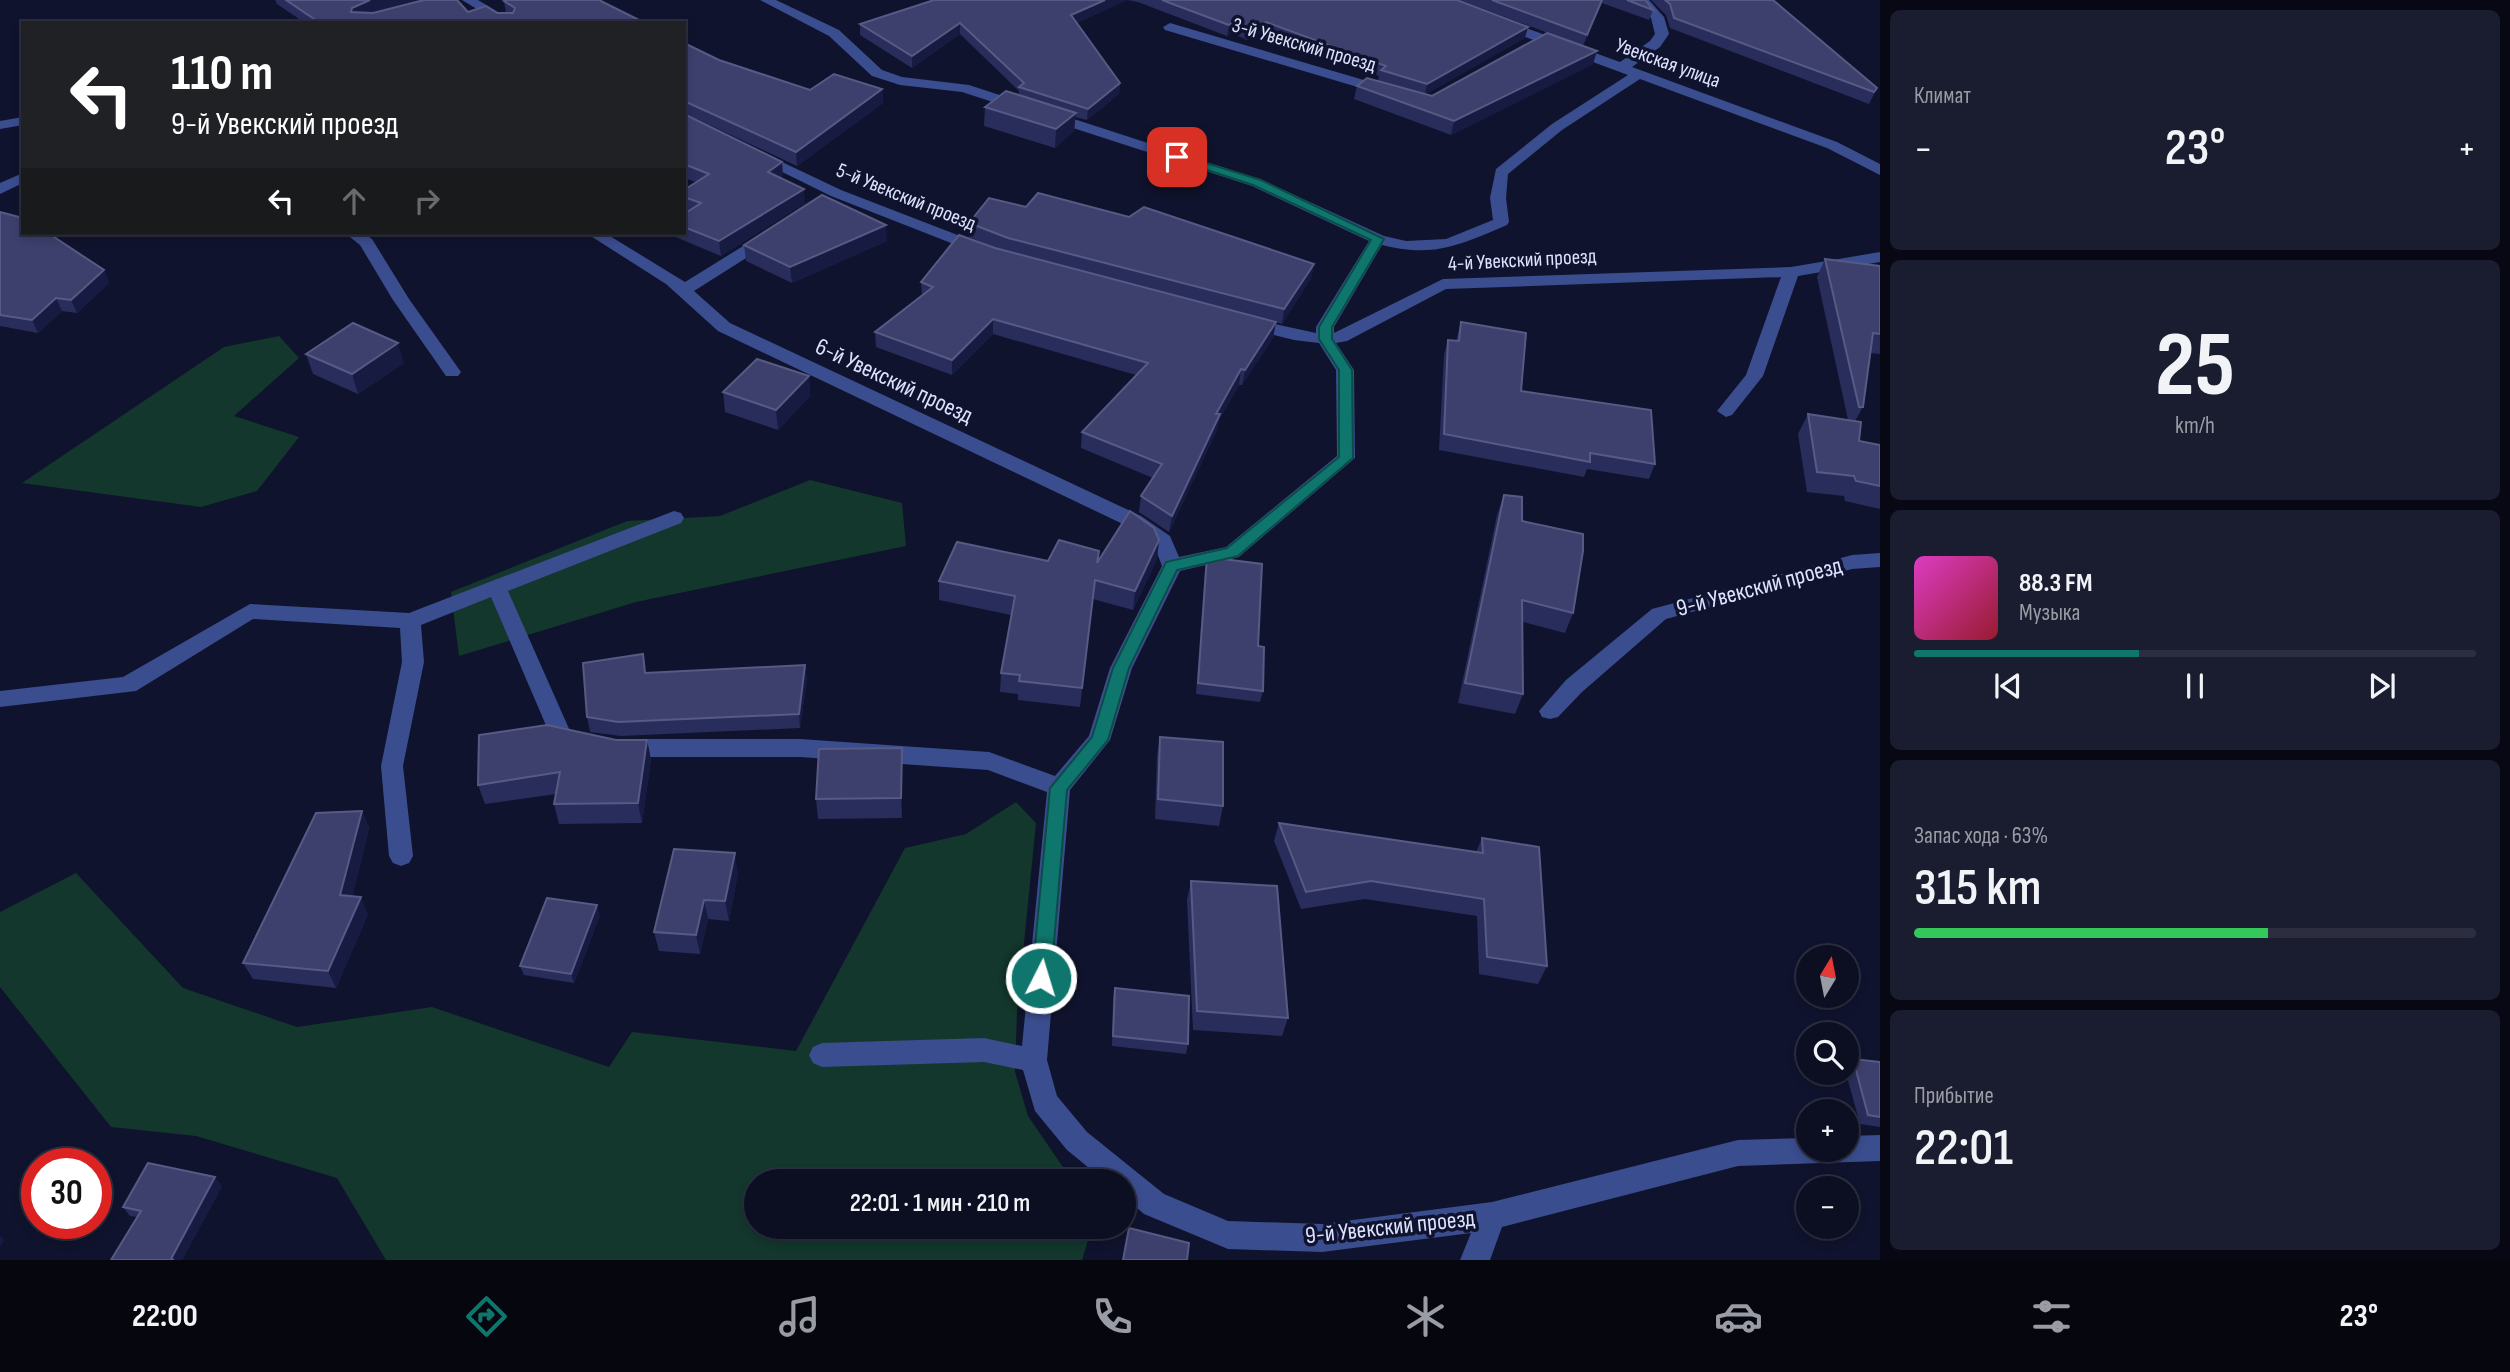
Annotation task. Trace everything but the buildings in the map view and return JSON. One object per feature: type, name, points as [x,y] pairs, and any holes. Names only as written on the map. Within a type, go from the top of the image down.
[{"type":"street","points":[[468,0],[506,21]]},
{"type":"street","points":[[766,0],[834,33],[877,73],[900,81],[964,89],[1257,183],[1378,239],[1406,246],[1450,244],[1501,222],[1498,198],[1501,172],[1557,127],[1637,75]]},
{"type":"street","points":[[1621,68],[1655,44],[1662,34],[1657,17],[1642,0]]},
{"type":"street","name":"Увекская улица","points":[[1491,19],[1536,42],[1621,68],[1832,145],[1880,170]]},
{"type":"street","name":"3-й Увекский проезд","points":[[1170,27],[1401,96]]},
{"type":"street","points":[[0,125],[21,121]]},
{"type":"street","name":"5-й Увекский проезд","points":[[743,146],[831,196],[1002,258]]},
{"type":"street","points":[[0,189],[21,178]]},
{"type":"street","points":[[684,290],[780,230]]},
{"type":"street","points":[[356,235],[366,242],[401,300],[452,372]]},
{"type":"street","name":"6-й Увекский проезд","points":[[597,235],[672,280],[724,327],[1133,521],[1163,541],[1172,566]]},
{"type":"street","points":[[497,588],[562,738],[621,748],[800,748],[989,761],[1059,788],[1099,740],[1121,668],[1172,566],[1232,552],[1346,458],[1345,370],[1325,339],[1325,327],[1378,239]]},
{"type":"street","name":"4-й Увекский проезд","points":[[1325,339],[1341,337],[1443,284],[1791,272],[1880,257]]},
{"type":"street","points":[[1726,411],[1754,376],[1791,272]]},
{"type":"street","points":[[1227,317],[1294,335],[1325,339]]},
{"type":"street","points":[[0,699],[128,685],[250,611],[410,621],[674,517]]},
{"type":"street","name":"9-й Увекский проезд","points":[[1550,710],[1574,686],[1659,614],[1852,562],[1880,560]]},
{"type":"street","points":[[401,856],[392,766],[413,662],[410,621]]},
{"type":"street","name":"9-й Увекский проезд","points":[[1059,788],[1034,1060],[1045,1102],[1077,1141],[1154,1204],[1228,1235],[1321,1238],[1492,1216],[1738,1153],[1796,1151]]},
{"type":"street","points":[[822,1055],[985,1050],[1034,1060]]},
{"type":"street","points":[[1859,1149],[1880,1148]]},
{"type":"street","points":[[1475,1260],[1492,1216]]},
{"type":"green space","points":[[279,336],[299,358],[234,416],[299,437],[257,491],[201,507],[22,483],[224,347]]},
{"type":"green space","points":[[810,480],[902,503],[906,546],[636,602],[459,656],[451,592],[627,521],[720,516]]},
{"type":"green space","points":[[1016,802],[1036,823],[1017,1013],[1015,1072],[1028,1116],[1064,1169],[744,1169],[744,1239],[1088,1239],[1082,1260],[386,1260],[337,1178],[196,1136],[111,1127],[0,987],[0,912],[76,873],[183,988],[297,1027],[432,1007],[609,1067],[632,1032],[796,1051],[905,848],[966,834]]},
{"type":"route","points":[[1041,978],[1059,788],[1099,740],[1121,668],[1161,584],[1172,566],[1232,552],[1346,458],[1345,370],[1325,339],[1325,327],[1378,239],[1257,183],[1177,157]]}]
